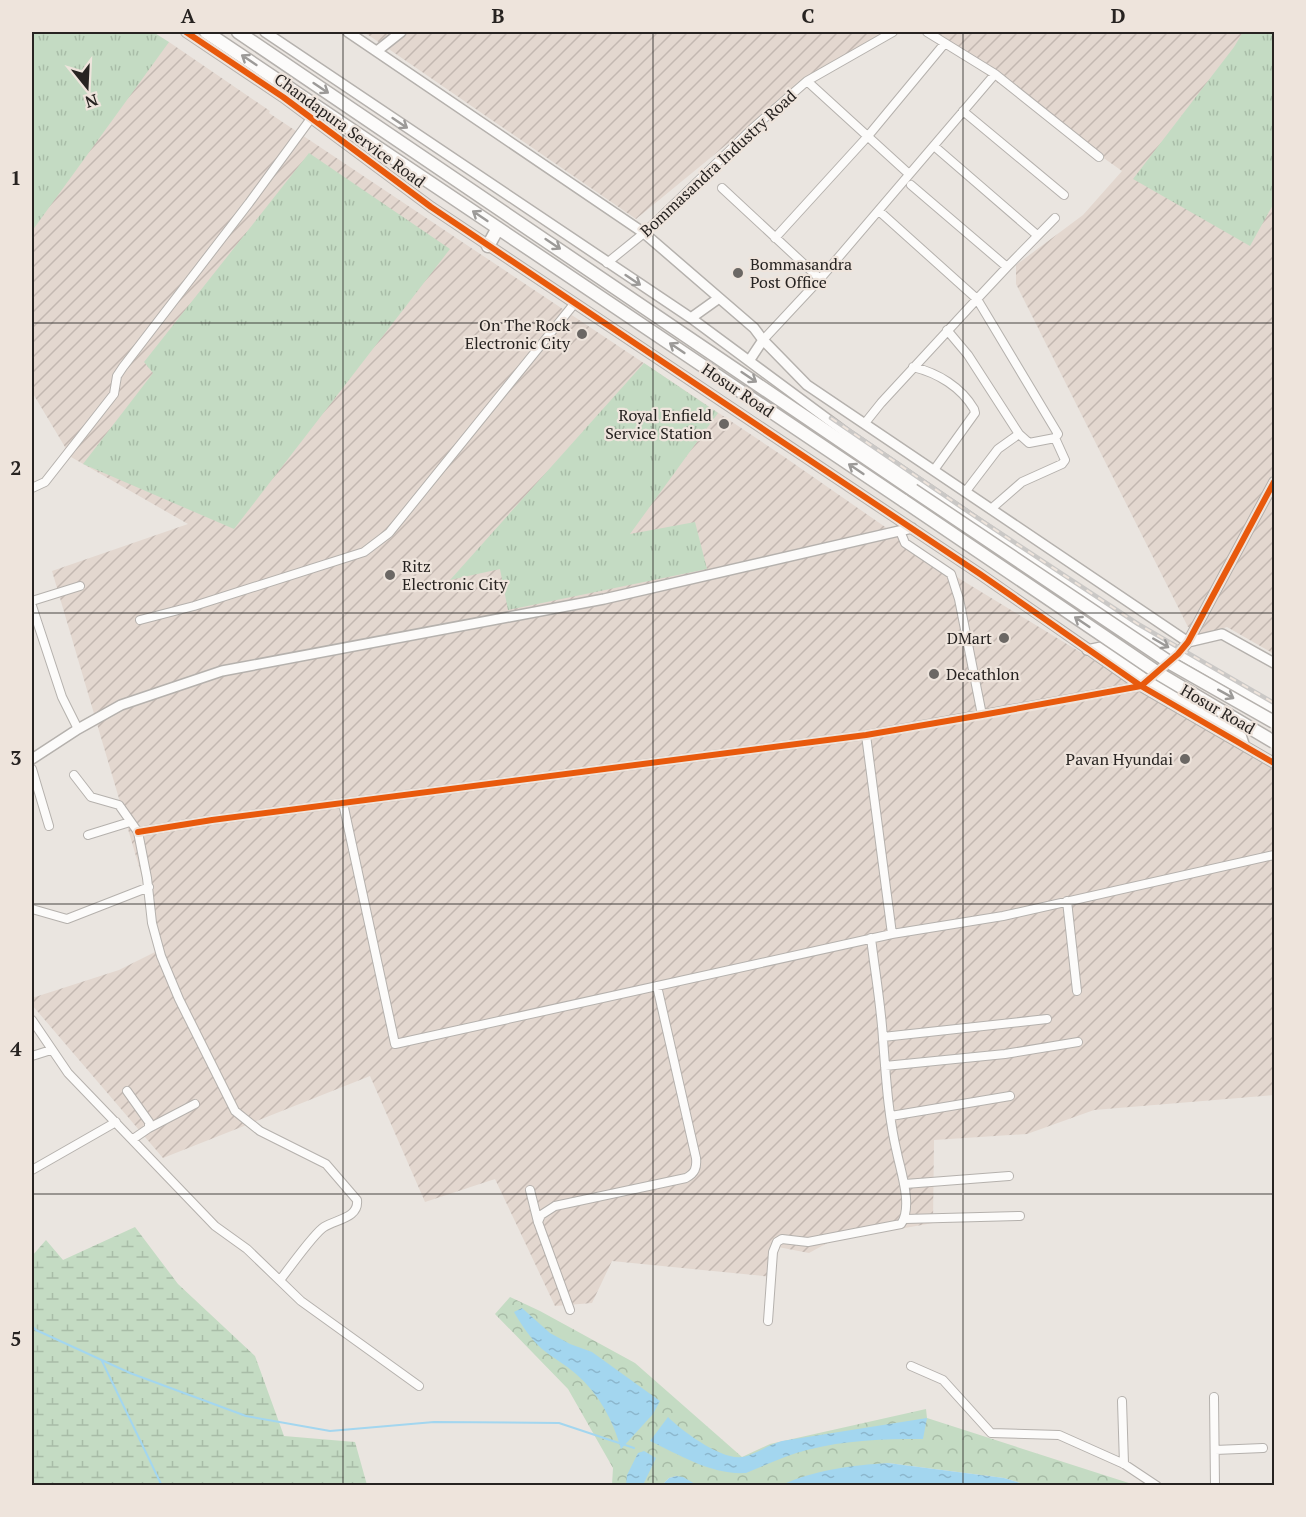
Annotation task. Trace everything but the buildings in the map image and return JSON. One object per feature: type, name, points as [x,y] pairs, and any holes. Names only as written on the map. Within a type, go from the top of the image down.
[{"type":"highway","name":"Hosur Road","points":[[206,32],[1161,675],[1275,742]]},
{"type":"highway","name":"Hosur Road","points":[[238,32],[1172,664],[1275,722]]},
{"type":"highway","points":[[493,249],[498,228]]},
{"type":"street","name":"Chandapura Service Road","points":[[186,32],[312,117],[431,207],[912,528],[1087,650],[1144,683]]},
{"type":"street","points":[[265,32],[691,318],[849,435],[1130,626],[1275,709]]},
{"type":"street","points":[[348,32],[644,233],[754,328],[807,385],[1188,642],[1222,634],[1275,663]]},
{"type":"street","points":[[377,51],[401,32]]},
{"type":"street","name":"Bommasandra Industry Road","points":[[608,263],[644,233],[753,128],[807,81],[893,32]]},
{"type":"street","points":[[927,32],[995,74],[1099,157]]},
{"type":"street","points":[[775,238],[868,136],[945,43]]},
{"type":"street","points":[[749,361],[763,340],[820,279],[995,74]]},
{"type":"street","points":[[807,81],[909,174]]},
{"type":"street","points":[[963,111],[1064,195]]},
{"type":"street","points":[[32,488],[45,482],[114,394],[117,376],[123,367],[312,117]]},
{"type":"street","points":[[934,146],[1037,235]]},
{"type":"street","points":[[911,185],[1007,267]]},
{"type":"street","points":[[722,188],[820,279]]},
{"type":"street","points":[[879,211],[977,299],[1058,434],[1055,438]]},
{"type":"street","points":[[865,423],[913,367],[1055,218]]},
{"type":"street","points":[[691,318],[719,298]]},
{"type":"street","points":[[140,620],[194,606],[364,552],[389,533],[574,304]]},
{"type":"street","points":[[948,330],[968,355],[1019,434],[1029,443],[1055,438]]},
{"type":"street","points":[[913,367],[956,386],[975,413],[934,470]]},
{"type":"street","points":[[797,397],[807,385]]},
{"type":"street","points":[[966,491],[998,449],[1019,434]]},
{"type":"street","points":[[992,509],[1022,482],[1062,464],[1065,460],[1055,438]]},
{"type":"street","points":[[138,832],[212,820],[866,735],[1144,683],[1178,654],[1188,642],[1275,482]]},
{"type":"street","points":[[32,759],[121,705],[222,671],[604,599],[912,528]]},
{"type":"street","points":[[900,531],[905,543],[951,574],[959,599],[982,715]]},
{"type":"street","points":[[32,601],[80,586]]},
{"type":"street","points":[[32,606],[33,617],[62,697],[78,729]]},
{"type":"street","points":[[1109,653],[1130,626]]},
{"type":"street","points":[[1087,650],[1101,647],[1144,683],[1275,763]]},
{"type":"street","points":[[866,735],[892,934]]},
{"type":"street","points":[[32,769],[49,826]]},
{"type":"street","points":[[74,774],[91,797],[119,805],[138,832],[152,923],[161,956],[179,999],[235,1111],[260,1131],[326,1164],[357,1200],[357,1209],[322,1228],[279,1280]]},
{"type":"street","points":[[343,803],[395,1044],[872,938],[1003,916],[1275,855]]},
{"type":"street","points":[[88,835],[130,822]]},
{"type":"street","points":[[32,909],[67,919],[148,887]]},
{"type":"street","points":[[1067,901],[1077,991]]},
{"type":"street","points":[[768,1322],[773,1252],[777,1242],[782,1239],[808,1242],[902,1224],[905,1219],[905,1184],[896,1150],[885,1079],[883,1037],[872,938]]},
{"type":"street","points":[[538,1222],[541,1215],[555,1206],[686,1178],[694,1174],[697,1166],[696,1158],[657,986]]},
{"type":"street","points":[[883,1037],[1047,1019]]},
{"type":"street","points":[[32,1024],[68,1073],[215,1227],[247,1249],[301,1301],[419,1386]]},
{"type":"street","points":[[885,1066],[1005,1054],[1078,1042]]},
{"type":"street","points":[[32,1056],[51,1050]]},
{"type":"street","points":[[127,1091],[149,1122],[149,1128]]},
{"type":"street","points":[[891,1116],[1010,1096]]},
{"type":"street","points":[[133,1140],[149,1128],[195,1104]]},
{"type":"street","points":[[32,1170],[116,1122]]},
{"type":"street","points":[[905,1184],[1009,1176]]},
{"type":"street","points":[[530,1190],[538,1222],[570,1310]]},
{"type":"street","points":[[905,1219],[1020,1216]]},
{"type":"street","points":[[911,1366],[943,1380],[992,1433],[1059,1435],[1124,1464],[1157,1485]]},
{"type":"street","points":[[1214,1397],[1215,1485]]},
{"type":"street","points":[[1122,1401],[1124,1464]]},
{"type":"street","points":[[1215,1450],[1263,1448]]},
{"type":"shaded area","points":[[32,32],[167,44],[169,42],[270,111],[269,113],[783,456],[960,579],[1274,770],[1274,1095],[1094,1110],[1027,1134],[934,1140],[933,1223],[831,1241],[809,1253],[778,1247],[773,1277],[612,1261],[592,1303],[555,1306],[495,1179],[425,1202],[370,1076],[163,1158],[32,1005],[32,998],[119,970],[163,948],[52,571],[188,524],[71,457],[32,392]]},
{"type":"shaded area","points":[[364,32],[884,32],[811,75],[636,219]]},
{"type":"shaded area","points":[[926,32],[1274,32],[1274,654],[1227,627],[1203,634],[1188,627],[1016,284],[1016,265],[1083,215],[1122,171]]},
{"type":"green space","points":[[32,32],[153,32],[169,42],[32,231]]},
{"type":"green space","points":[[1243,32],[1274,32],[1274,203],[1250,246],[1133,179]]},
{"type":"green space","points":[[309,153],[450,249],[234,529],[83,464],[153,373],[144,362]]},
{"type":"green space","points":[[644,363],[718,413],[630,534],[695,522],[707,569],[508,610],[500,569],[450,580]]},
{"type":"green space","points":[[135,1227],[178,1284],[255,1356],[284,1436],[355,1442],[367,1485],[32,1485],[32,1256],[46,1240],[63,1260]]},
{"type":"green space","points":[[510,1297],[635,1363],[742,1457],[770,1444],[926,1409],[927,1418],[1135,1485],[1027,1485],[1004,1478],[888,1463],[834,1470],[782,1485],[697,1485],[676,1476],[669,1478],[662,1485],[612,1485],[613,1468],[568,1389],[495,1314]]},
{"type":"water","points":[[522,1308],[550,1333],[592,1352],[660,1401],[653,1414],[621,1449],[614,1428],[592,1390],[530,1337],[514,1312]]},
{"type":"water","points":[[668,1417],[692,1437],[733,1457],[742,1457],[782,1441],[927,1418],[923,1439],[836,1444],[791,1455],[746,1473],[733,1473],[720,1471],[684,1458],[650,1441]]},
{"type":"water","points":[[644,1451],[656,1458],[643,1485],[626,1485],[627,1475],[638,1453]]},
{"type":"water","points":[[888,1463],[1004,1478],[1027,1485],[782,1485],[834,1469]]},
{"type":"water","points":[[683,1477],[697,1485],[662,1485],[669,1478]]},
{"type":"waterway","points":[[32,1326],[36,1330],[130,1373],[246,1416],[330,1431],[434,1422],[559,1423],[634,1448]]},
{"type":"waterway","points":[[102,1361],[162,1486]]},
{"type":"railway","points":[[831,418],[1138,624],[1274,703]]},
{"type":"cycle path","points":[[186,32],[283,97],[431,207],[980,574],[1141,686],[1274,763]]},
{"type":"cycle path","points":[[138,832],[212,820],[866,735],[1141,686],[1178,654],[1188,642],[1274,482]]},
{"type":"place","name":"Bommasandra Post Office","points":[[738,273]]},
{"type":"place","name":"On The Rock Electronic City","points":[[582,334]]},
{"type":"place","name":"Royal Enfield Service Station","points":[[724,424]]},
{"type":"place","name":"Ritz Electronic City","points":[[390,575]]},
{"type":"place","name":"DMart","points":[[1004,638]]},
{"type":"place","name":"Decathlon","points":[[934,674]]},
{"type":"place","name":"Pavan Hyundai","points":[[1185,759]]}]
